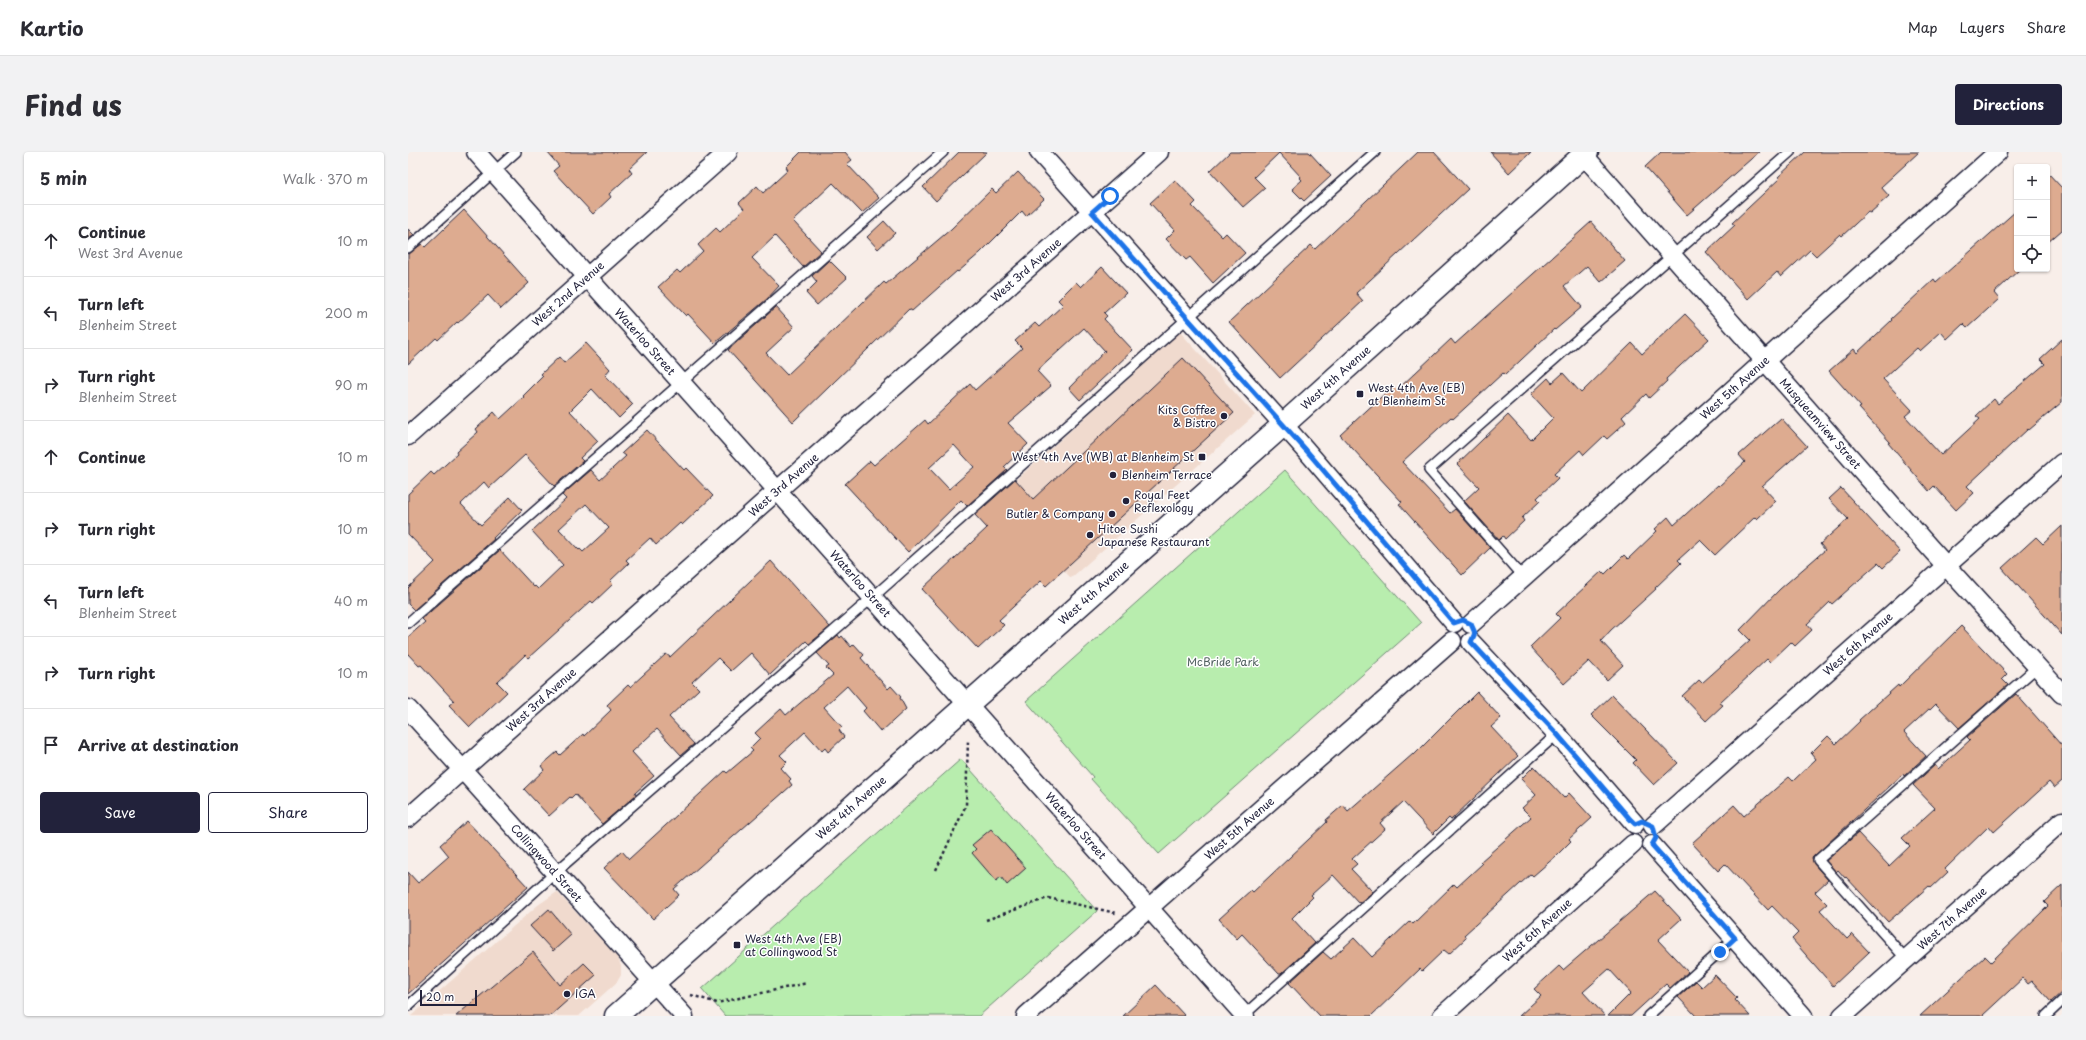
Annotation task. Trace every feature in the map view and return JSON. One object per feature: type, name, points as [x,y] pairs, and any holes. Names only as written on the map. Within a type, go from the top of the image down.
[{"type":"main road","name":"West 4th Avenue","points":[[616,1016],[1283,425],[1584,153]]},
{"type":"street","name":"Waterloo Street","points":[[476,152],[968,703],[1244,1015]]},
{"type":"street","name":"West 2nd Avenue","points":[[408,436],[728,152]]},
{"type":"street","points":[[1039,152],[1465,630],[1635,824]]},
{"type":"street","name":"West 3rd Avenue","points":[[408,818],[1159,152]]},
{"type":"street","name":"West 5th Avenue","points":[[1026,1016],[1452,641],[1449,632],[1465,630],[1998,152]]},
{"type":"street","name":"Musqueamview Street","points":[[1584,153],[1764,361],[2062,694]]},
{"type":"street","name":"West 6th Avenue","points":[[1653,826],[2062,463]]},
{"type":"street","name":"Collingwood Street","points":[[408,709],[684,1016]]},
{"type":"street","points":[[1642,821],[1653,826],[1656,838],[1652,845],[1640,848],[1633,844],[1630,832],[1635,824],[1642,821]]},
{"type":"street","name":"West 7th Avenue","points":[[1842,1016],[2062,821]]},
{"type":"street","name":"West 6th Avenue","points":[[1442,1016],[1633,844]]},
{"type":"street","points":[[1652,845],[1803,1016]]},
{"type":"lane","points":[[408,248],[516,152]]},
{"type":"lane","points":[[408,623],[943,152]]},
{"type":"lane","points":[[408,1006],[555,873],[873,597],[1375,152]]},
{"type":"lane","points":[[1523,577],[1429,470],[1790,152]]},
{"type":"lane","points":[[1906,959],[1818,860],[2037,667]]},
{"type":"lane","points":[[1244,1015],[1557,734]]},
{"type":"lane","points":[[1648,1016],[1735,938]]},
{"type":"lane","points":[[2046,1016],[2062,1001]]},
{"type":"path","points":[[936,870],[966,805],[968,740]]},
{"type":"path","points":[[986,920],[1048,898],[1120,914]]},
{"type":"path","points":[[683,993],[717,1003],[807,983]]},
{"type":"shaded area","points":[[1180,332],[1255,415],[1071,578],[995,499]]},
{"type":"shaded area","points":[[557,892],[618,958],[621,966],[621,975],[617,982],[579,1016],[411,1016],[538,905]]},
{"type":"green space","name":"McBride Park","points":[[1285,470],[1421,623],[1159,854],[1091,779],[1093,777],[1026,701]]},
{"type":"green space","points":[[961,759],[1097,911],[979,1016],[725,1016],[702,989]]},
{"type":"building","points":[[547,152],[647,152],[629,169],[632,173],[609,194],[611,197],[593,214],[553,171],[559,166]]},
{"type":"building","points":[[801,152],[845,152],[852,160],[847,164],[879,198],[862,213],[833,183],[793,221],[821,251],[803,267],[775,236],[752,258],[779,286],[767,299],[715,343],[688,314],[686,316],[658,287],[677,270],[680,273],[703,251],[698,245],[716,228],[720,232],[744,209],[739,203],[757,186],[763,193],[788,170],[786,167]]},
{"type":"building","points":[[959,152],[987,152],[936,201],[923,187]]},
{"type":"building","points":[[1230,152],[1309,152],[1331,176],[1304,201],[1292,189],[1302,180],[1300,178],[1301,177],[1279,153],[1254,177],[1265,188],[1243,207],[1210,171]]},
{"type":"building","points":[[1418,152],[1434,152],[1468,189],[1356,293],[1363,301],[1280,378],[1229,322],[1311,245],[1315,249]]},
{"type":"building","points":[[1490,152],[1531,152],[1509,173]]},
{"type":"building","points":[[1661,152],[1759,152],[1687,215],[1645,167]]},
{"type":"building","points":[[1805,152],[1919,152],[1881,187],[1889,196],[1870,213],[1868,212],[1842,236],[1840,234],[1816,256],[1810,250],[1781,277],[1777,272],[1748,299],[1706,252],[1735,225],[1732,223],[1780,178],[1778,177]]},
{"type":"building","points":[[1018,172],[1044,199],[1026,216],[1022,211],[980,253],[958,272],[957,271],[912,311],[909,309],[793,422],[728,350],[776,307],[794,327],[766,353],[787,375],[884,282],[886,284],[951,229],[992,189],[996,193]]},
{"type":"building","points":[[2050,175],[2062,188],[2062,230],[2050,240]]},
{"type":"building","points":[[1175,180],[1196,202],[1192,206],[1222,237],[1226,233],[1245,253],[1213,283],[1190,257],[1186,260],[1166,239],[1175,230],[1150,203]]},
{"type":"building","points":[[464,210],[529,283],[501,309],[488,295],[458,323],[457,322],[438,340],[436,338],[408,364],[408,254],[422,244],[425,247]]},
{"type":"building","points":[[2014,213],[2014,272],[2017,272],[1994,293],[1999,299],[1967,328],[1963,324],[1947,339],[1941,332],[1920,351],[1917,348],[1883,379],[1912,410],[1905,416],[1941,455],[1980,419],[1976,416],[1994,399],[1998,404],[2045,364],[2040,359],[2062,339],[2062,402],[2029,430],[2028,429],[1967,486],[1974,493],[1956,510],[1934,486],[1929,491],[1888,443],[1890,442],[1859,408],[1861,407],[1829,371],[1854,349],[1857,353],[1934,279],[1936,282]]},
{"type":"building","points":[[884,221],[895,233],[878,249],[867,237]]},
{"type":"building","points":[[1591,222],[1625,261],[1601,282],[1587,266],[1564,286],[1582,307],[1555,330],[1554,329],[1505,375],[1503,373],[1453,419],[1451,417],[1402,462],[1450,513],[1455,509],[1490,548],[1462,575],[1399,504],[1402,502],[1340,435],[1393,386],[1397,390],[1451,339],[1455,344]]},
{"type":"building","points":[[408,229],[414,235],[408,240]]},
{"type":"building","points":[[829,260],[847,278],[817,305],[806,293],[817,282],[812,276]]},
{"type":"building","points":[[1102,267],[1126,293],[1104,313],[1107,316],[1104,319],[1133,350],[1080,400],[1069,388],[1105,351],[1084,328],[1037,371],[1051,386],[1008,423],[1028,444],[1004,467],[1007,470],[967,506],[961,500],[908,552],[845,484],[870,461],[874,465],[925,420],[928,424],[970,384],[975,390],[1022,348],[1015,341],[1035,323],[1039,327],[1063,305],[1058,300],[1076,282],[1081,287]],"holes":[[[954,445],[974,467],[949,489],[929,468]]]},
{"type":"building","points":[[1685,314],[1709,339],[1666,379],[1667,381],[1649,398],[1646,394],[1622,417],[1626,422],[1607,439],[1604,436],[1584,455],[1580,450],[1554,474],[1558,478],[1537,498],[1540,501],[1522,518],[1524,521],[1505,539],[1503,536],[1499,540],[1464,501],[1479,487],[1457,464],[1508,415],[1531,440],[1553,418],[1531,394],[1548,378],[1552,383],[1563,373],[1581,393],[1632,343],[1642,354]]},
{"type":"building","points":[[586,343],[610,369],[605,375],[633,404],[619,418],[592,389],[570,411],[598,441],[580,458],[583,461],[554,486],[525,455],[489,488],[484,482],[461,504],[481,525],[510,497],[522,510],[493,538],[494,539],[414,610],[408,604],[408,588],[435,562],[408,534],[408,494],[431,472],[434,475],[457,454],[456,452],[478,432],[476,429],[494,412],[500,419],[524,397],[523,396],[543,376],[541,374],[559,357],[564,363]]},
{"type":"building","points":[[1183,358],[1234,413],[1046,586],[1041,581],[999,620],[1004,625],[978,649],[922,589],[987,528],[975,515],[1015,479],[1033,499]]},
{"type":"building","points":[[1781,418],[1807,446],[1762,486],[1776,501],[1757,519],[1755,517],[1715,555],[1700,540],[1678,560],[1681,563],[1655,588],[1656,589],[1611,630],[1601,641],[1623,665],[1607,680],[1589,661],[1564,684],[1530,647],[1560,618],[1556,614],[1602,571],[1605,574],[1624,555],[1628,559],[1657,531],[1655,529],[1668,517],[1674,525],[1718,485],[1719,486],[1745,462],[1739,455]]},
{"type":"building","points":[[647,430],[684,470],[686,468],[713,496],[682,525],[680,523],[656,545],[650,538],[626,560],[629,563],[610,581],[613,584],[593,603],[591,601],[528,658],[525,655],[497,682],[507,692],[470,727],[449,705],[454,701],[421,665],[419,666],[408,654],[408,637],[425,622],[422,619],[500,550],[534,587],[535,586],[538,589],[563,565],[532,531],[566,499],[562,495],[591,470],[600,480],[626,456],[622,453]],"holes":[[[586,504],[609,528],[583,552],[580,549],[579,550],[559,529]]]},
{"type":"building","points":[[1841,488],[1900,552],[1883,568],[1878,563],[1832,604],[1830,602],[1807,624],[1812,630],[1795,646],[1791,642],[1770,662],[1767,659],[1720,703],[1723,705],[1706,721],[1682,696],[1699,680],[1702,683],[1750,640],[1740,630],[1780,589],[1825,550],[1820,544],[1848,519],[1829,499]]},
{"type":"building","points":[[2062,526],[2062,635],[2002,568],[2036,537],[2043,544]]},
{"type":"building","points":[[771,561],[830,627],[809,644],[806,641],[770,675],[751,653],[731,671],[718,658],[692,682],[699,689],[669,717],[694,744],[681,755],[657,729],[632,752],[654,776],[635,793],[636,795],[602,824],[575,794],[549,816],[524,789],[544,770],[541,766],[557,752],[560,755],[583,734],[584,736],[611,710],[607,705],[628,685],[630,687],[666,654],[670,657]]},
{"type":"building","points":[[1961,626],[2007,674],[2002,679],[2008,685],[1959,728],[1936,704],[1930,710],[1929,709],[1904,732],[1926,756],[1904,776],[1903,774],[1812,858],[1814,864],[1828,880],[1815,892],[1827,904],[1820,910],[1847,939],[1852,934],[1869,952],[1833,986],[1792,939],[1798,933],[1772,906],[1768,910],[1725,864],[1718,871],[1692,843],[1734,805],[1744,816],[1789,777],[1793,781],[1816,759],[1811,753],[1828,736],[1836,744],[1860,721],[1859,720],[1898,685],[1899,687]]},
{"type":"building","points":[[838,635],[840,638],[842,636],[851,647],[854,644],[864,655],[861,658],[888,689],[891,686],[901,697],[900,698],[906,709],[881,732],[863,711],[866,708],[847,686],[824,707],[842,727],[839,730],[844,737],[828,752],[825,748],[822,751],[805,732],[780,755],[787,762],[781,768],[791,779],[789,781],[792,785],[674,889],[679,895],[653,919],[604,868],[622,851],[629,859],[725,771],[727,773],[753,751],[750,748],[760,738],[755,733],[781,709],[786,715],[833,675],[826,668],[829,666],[817,653]]},
{"type":"building","points":[[1477,692],[1501,718],[1491,727],[1518,756],[1451,820],[1449,818],[1433,834],[1403,802],[1380,823],[1385,829],[1352,859],[1357,864],[1351,869],[1373,892],[1359,903],[1333,875],[1311,895],[1313,897],[1292,918],[1315,943],[1281,974],[1279,974],[1242,934],[1237,939],[1219,919],[1251,890],[1253,892],[1343,805],[1348,811],[1413,754],[1414,755]]},
{"type":"building","points":[[2016,694],[2062,746],[2062,781],[2054,788],[2049,782],[1994,832],[1989,826],[1945,869],[1948,872],[1931,888],[1929,886],[1888,922],[1846,877],[1845,878],[1838,870],[1836,872],[1826,861],[1858,833],[1889,866],[1910,846],[1902,838],[1935,808],[1913,785],[1935,765],[1938,769],[1970,740],[1967,737]]},
{"type":"building","points":[[1612,695],[1678,763],[1654,785],[1633,763],[1636,760],[1591,715]]},
{"type":"building","points":[[1534,766],[1564,798],[1569,793],[1592,818],[1569,839],[1571,841],[1556,856],[1533,876],[1531,874],[1464,935],[1466,938],[1449,954],[1444,950],[1422,971],[1420,969],[1371,1016],[1320,1016],[1289,983],[1323,952],[1331,959],[1354,938],[1372,957],[1410,921],[1413,924],[1454,884],[1457,887],[1482,864],[1480,862],[1531,817],[1522,808],[1536,795],[1521,779]]},
{"type":"building","points":[[467,821],[528,887],[408,994],[408,872],[418,883],[449,856],[440,845]]},
{"type":"building","points":[[991,829],[1026,868],[1007,885],[1001,877],[996,881],[972,853],[976,849],[972,845]]},
{"type":"building","points":[[2062,885],[2062,992],[2051,1002],[2032,981],[2028,984],[2023,978],[1982,1016],[1920,1016],[1985,956],[1991,962],[2048,906],[2044,902]]},
{"type":"building","points":[[1655,891],[1681,919],[1658,940],[1688,972],[1670,988],[1666,984],[1631,1016],[1608,1016],[1631,993],[1609,969],[1583,992],[1605,1016],[1519,1016],[1541,996],[1534,989],[1559,966],[1563,970]]},
{"type":"building","points":[[549,909],[571,935],[553,951],[530,926]]},
{"type":"building","points":[[533,952],[560,985],[584,963],[596,975],[550,1016],[456,1016]]},
{"type":"building","points":[[1715,975],[1737,998],[1735,1000],[1750,1016],[1696,1016],[1678,997],[1696,981],[1702,987]]},
{"type":"building","points":[[1156,985],[1185,1016],[1123,1016]]},
{"type":"place","name":"West 4th Ave (EB) at Blenheim St","points":[[1360,394]]},
{"type":"place","name":"Kits Coffee & Bistro","points":[[1224,416]]},
{"type":"place","name":"West 4th Ave (WB) at Blenheim St","points":[[1202,457]]},
{"type":"place","name":"Blenheim Terrace","points":[[1113,475]]},
{"type":"place","name":"Royal Feet Reflexology","points":[[1126,501]]},
{"type":"place","name":"Butler & Company","points":[[1112,514]]},
{"type":"place","name":"Hitoe Sushi Japanese Restaurant","points":[[1090,535]]},
{"type":"place","name":"West 4th Ave (EB) at Collingwood St","points":[[737,945]]},
{"type":"place","name":"IGA","points":[[567,994]]},
{"type":"route","points":[[1110,196],[1092,212],[1306,450],[1451,620],[1454,623],[1463,620],[1471,624],[1475,633],[1471,642],[1557,734],[1629,818],[1635,824],[1642,821],[1650,823],[1653,826],[1656,830],[1656,838],[1652,845],[1735,938],[1720,952]]}]
